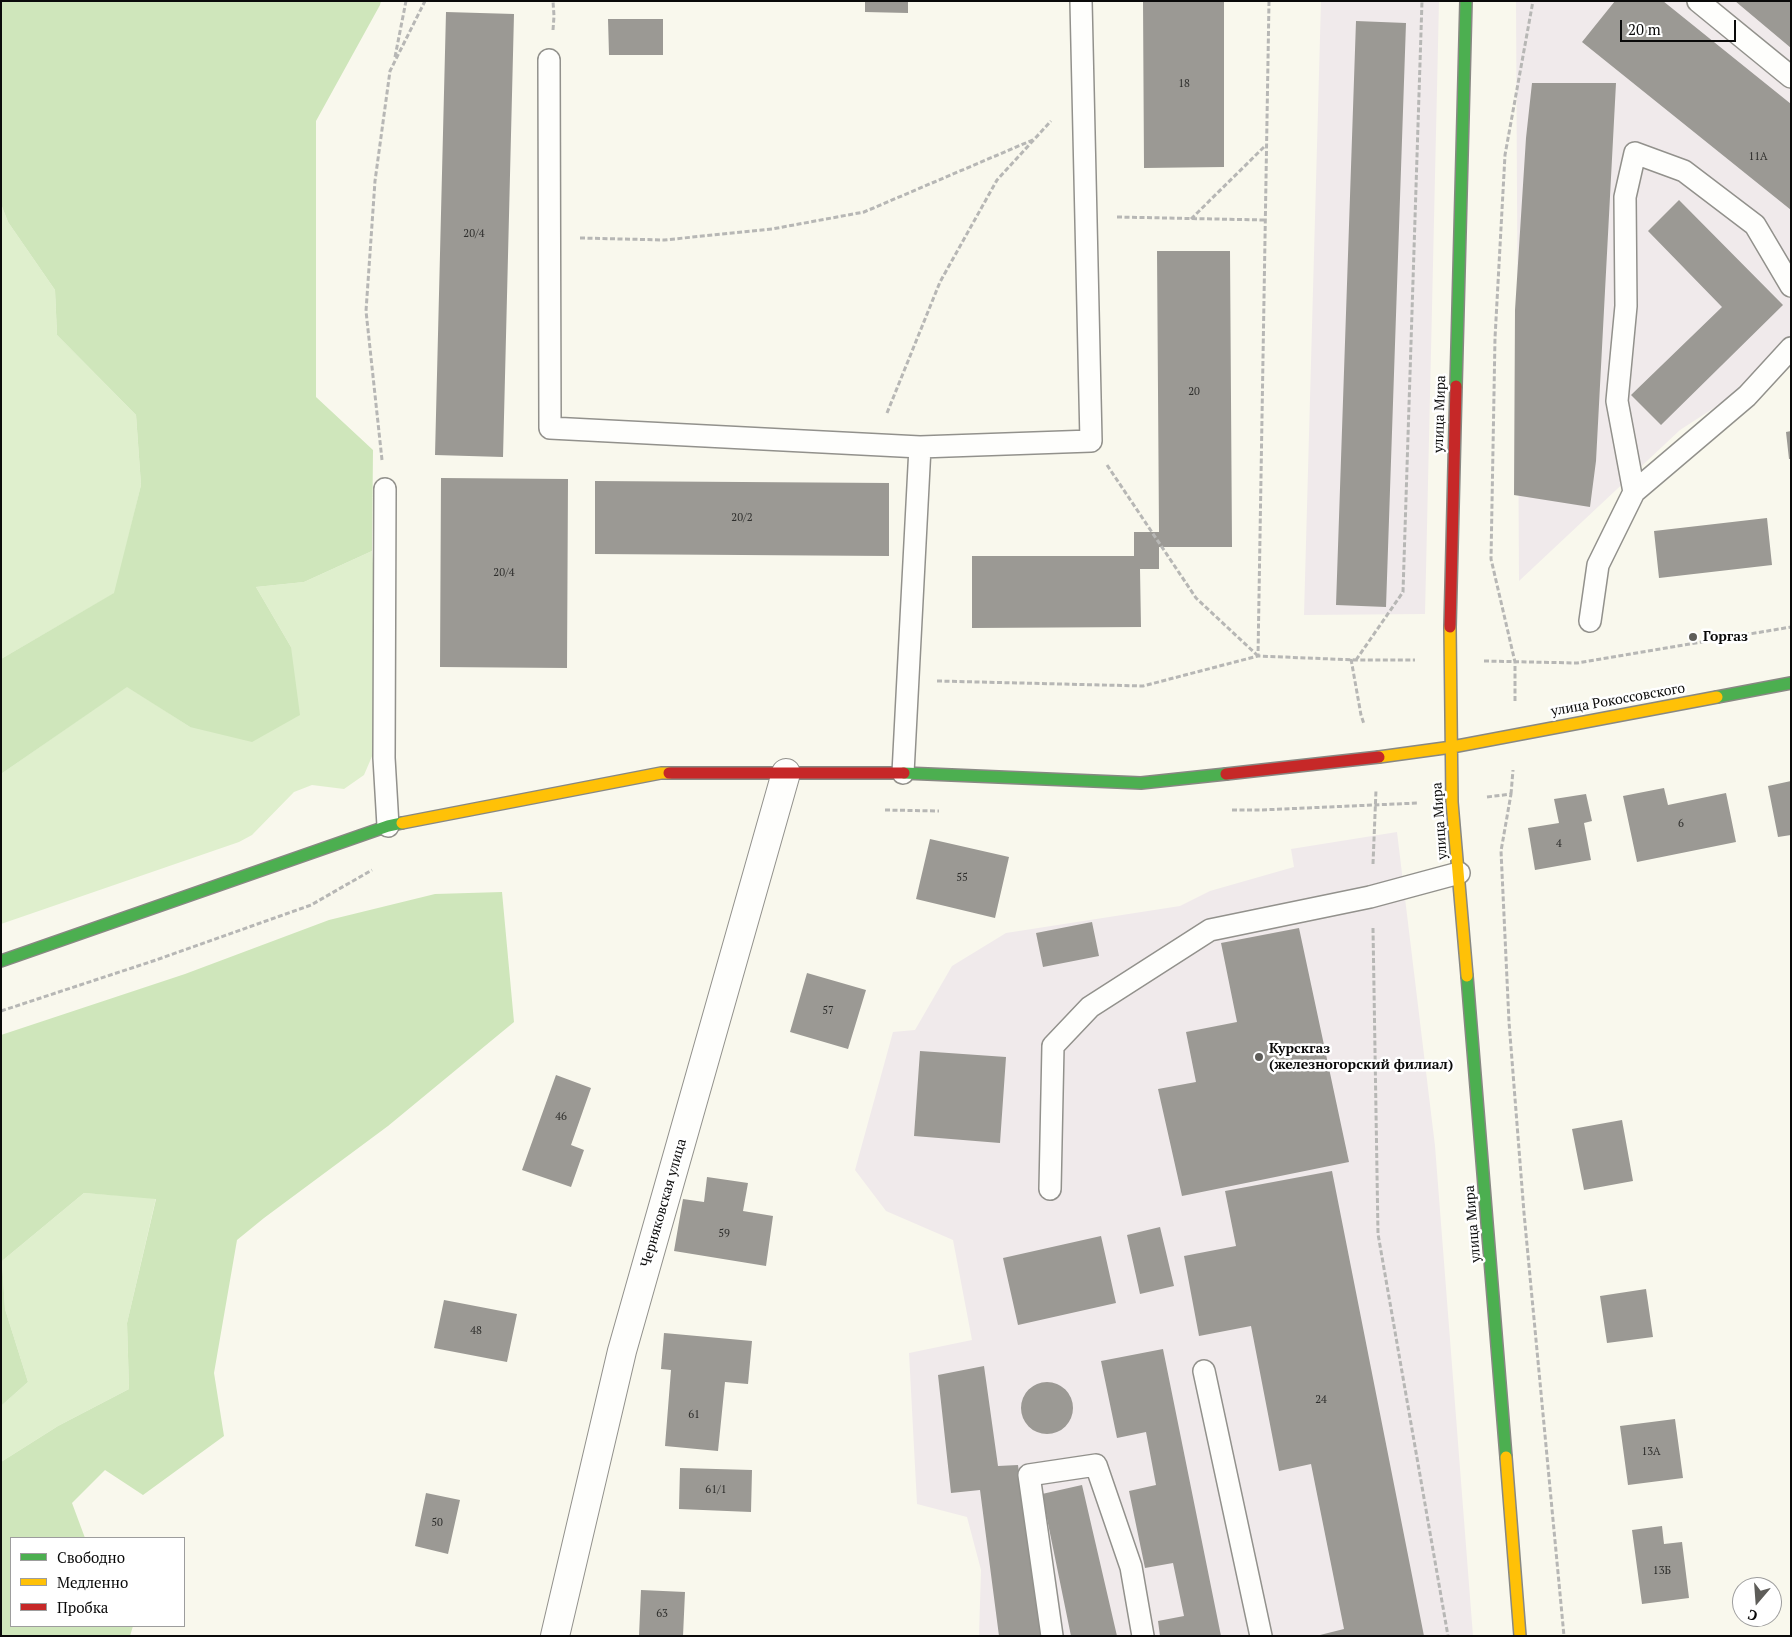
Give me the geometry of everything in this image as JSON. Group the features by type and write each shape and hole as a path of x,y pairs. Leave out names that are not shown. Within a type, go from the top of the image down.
{"main road":[{"name":"улица Мира","path":"1466,1 1448,660 1452,747 1452,802 1492,1272 1520,1636"},
{"name":"улица Рокоссовского","path":"1,961 388,826 661,773 903,773 1141,783 1452,747 1791,683"}],"street":[{"name":"Черняковская улица","path":"554,1636 622,1351 786,773"}],"lane":[{"path":"549,60 550,428 920,447 1091,441 1081,1"},
{"path":"1698,1 1791,77"},
{"path":"1634,492 1616,401 1626,306 1625,197 1635,153 1684,171 1754,225 1791,286"},
{"path":"1590,621 1598,565 1634,492 1747,396 1791,348"},
{"path":"903,773 920,447"},
{"path":"385,489 384,758 388,826"},
{"path":"1050,1189 1053,1046 1090,1007 1210,930 1373,897 1459,873"},
{"path":"1204,1371 1261,1636"},
{"path":"1052,1636 1029,1475 1096,1465 1131,1567 1143,1636"}],"path":[{"path":"394,62 406,1"},
{"path":"385,489 366,311 375,181 390,71 425,1"},
{"path":"551,1 554,5"},
{"path":"1258,656 1269,1"},
{"path":"1356,660 1403,592 1422,1"},
{"path":"1533,1 1505,155 1495,338 1491,559 1515,662 1515,734 1511,794 1501,852 1508,1022 1523,1204 1564,1636"},
{"path":"877,445 892,399 940,282 996,180 1082,87"},
{"path":"550,237 664,240 772,229 864,212 1035,139"},
{"path":"1192,219 1266,146"},
{"path":"1085,216 1264,220"},
{"path":"1091,441 1196,598 1258,656"},
{"path":"908,680 1143,686 1258,656 1351,660 1577,663 1791,627"},
{"path":"1351,660 1360,715 1378,757 1373,897 1378,1234 1448,1636"},
{"path":"1223,810 1452,802 1511,794"},
{"path":"884,810 942,811"},
{"path":"1,1011 156,960 311,905 376,868"}],"shaded area":[{"path":"1321,1 1439,1 1425,614 1304,615"},
{"path":"1516,1 1791,1 1791,358 1680,430 1519,581"},
{"path":"1397,832 1435,1146 1473,1636 979,1636 981,1570 967,1517 917,1504 909,1353 972,1340 953,1240 886,1211 855,1170 893,1032 915,1030 952,966 1006,933 1180,906 1210,891 1294,867 1291,849"}],"green space":[{"path":"1,1 381,1 316,121 316,397 373,450 372,551 304,582 256,587 291,647 300,715 252,742 190,727 127,687 1,774 1,659 114,593 141,485 136,415 57,335 55,290 8,222 1,204"},
{"path":"1,204 8,222 55,290 57,335 136,415 141,485 115,593 1,659"},
{"path":"372,551 376,599 373,754 364,775 344,789 312,785 294,792 252,835 239,842 1,924 1,774 127,686 190,727 291,647 256,587 304,582"},
{"path":"502,892 514,1022 388,1126 237,1240 214,1373 224,1436 143,1495 105,1470 72,1503 85,1537 10,1537 10,1627 133,1627 130,1636 1,1636 1,1462 58,1426 129,1389 127,1323 156,1199 84,1193 2,1261 5,1309 28,1382 1,1406 1,1035 185,974 329,920 435,894"},
{"path":"84,1193 156,1198 127,1323 129,1389 58,1426 1,1462 1,1406 28,1382 5,1309 2,1261"}],"building":[{"path":"865,1 908,1 908,13 865,12"},
{"path":"1143,1 1224,1 1224,167 1144,168"},
{"path":"1615,1 1663,1 1791,104 1791,210 1582,42"},
{"path":"1735,1 1791,1 1791,48"},
{"path":"446,12 514,14 503,457 435,455"},
{"path":"608,19 663,19 663,55 609,55"},
{"path":"1356,21 1406,23 1386,607 1336,605"},
{"path":"1532,83 1616,83 1596,461 1590,507 1514,495 1515,310 1526,138"},
{"path":"1679,200 1783,305 1661,425 1631,395 1722,307 1648,231"},
{"path":"1157,251 1230,251 1232,547 1159,547 1159,569 1140,569 1141,627 972,628 972,556 1134,556 1134,532 1159,532"},
{"path":"1791,431 1791,459 1789,459 1786,432"},
{"path":"441,478 568,479 567,668 440,667"},
{"path":"595,481 889,483 889,556 595,554"},
{"path":"1767,518 1772,565 1659,578 1654,531"},
{"path":"1791,781 1791,835 1778,837 1768,786"},
{"path":"1664,788 1668,805 1726,793 1736,842 1637,862 1623,796"},
{"path":"1586,794 1592,821 1584,823 1591,860 1535,870 1528,828 1559,823 1554,799"},
{"path":"930,839 1009,857 995,918 916,899"},
{"path":"1092,922 1099,956 1043,967 1036,933"},
{"name":"Курскгаз (железногорский филиал)","path":"1299,928 1349,1162 1182,1196 1158,1089 1196,1082 1186,1032 1237,1022 1221,943"},
{"path":"807,973 866,990 848,1049 790,1032"},
{"path":"920,1051 1006,1057 1000,1143 914,1136"},
{"path":"556,1075 591,1088 571,1145 584,1150 571,1187 522,1170"},
{"path":"1622,1120 1633,1181 1584,1190 1572,1129"},
{"path":"1332,1171 1424,1636 1316,1636 1344,1629 1311,1464 1279,1471 1251,1326 1199,1336 1184,1256 1236,1246 1225,1191"},
{"path":"707,1177 748,1183 743,1211 773,1216 766,1266 674,1251 683,1199 704,1202"},
{"path":"1160,1227 1174,1286 1140,1294 1127,1235"},
{"path":"1101,1236 1116,1303 1018,1325 1003,1258"},
{"path":"1646,1289 1653,1337 1607,1343 1600,1296"},
{"path":"444,1300 517,1314 507,1362 434,1348"},
{"path":"664,1333 752,1341 748,1384 725,1382 718,1451 665,1446 671,1370 661,1369"},
{"path":"1163,1349 1221,1636 1160,1636 1158,1621 1184,1616 1173,1563 1145,1568 1129,1491 1156,1485 1146,1432 1117,1438 1101,1361"},
{"path":"984,1366 998,1466 1018,1465 1041,1636 999,1636 980,1490 951,1493 938,1375"},
{"path":"1047,1382 1057,1384 1065,1390 1071,1398 1073,1408 1071,1418 1065,1426 1057,1432 1047,1434 1037,1432 1029,1426 1023,1418 1021,1408 1023,1398 1029,1390 1037,1384"},
{"path":"1675,1419 1683,1478 1628,1485 1620,1426"},
{"path":"680,1468 752,1470 751,1512 679,1509"},
{"path":"1082,1485 1117,1636 1071,1636 1042,1494"},
{"path":"426,1493 460,1500 448,1554 415,1546"},
{"path":"1662,1526 1664,1544 1682,1542 1689,1598 1642,1604 1632,1530"},
{"path":"641,1590 685,1592 683,1636 639,1636"}],"traffic: fast":[{"path":"1456,386 1466,1"},
{"path":"1717,697 1791,683"},
{"path":"904,773 1141,783 1226,774"},
{"path":"1,961 388,826 402,823"},
{"path":"1467,976 1506,1457"}],"traffic: slow":[{"path":"1450,627 1452,802 1467,976"},
{"path":"1379,757 1452,747 1717,697"},
{"path":"402,823 669,773"},
{"path":"1506,1457 1520,1636"}],"traffic: jam":[{"path":"1450,627 1456,386"},
{"path":"1226,774 1379,757"},
{"path":"669,773 904,773"}],"place":[{"name":"Горгаз","path":"1693,637"},
{"name":"Курскгаз (железногорский филиал)","path":"1259,1057"}]}
